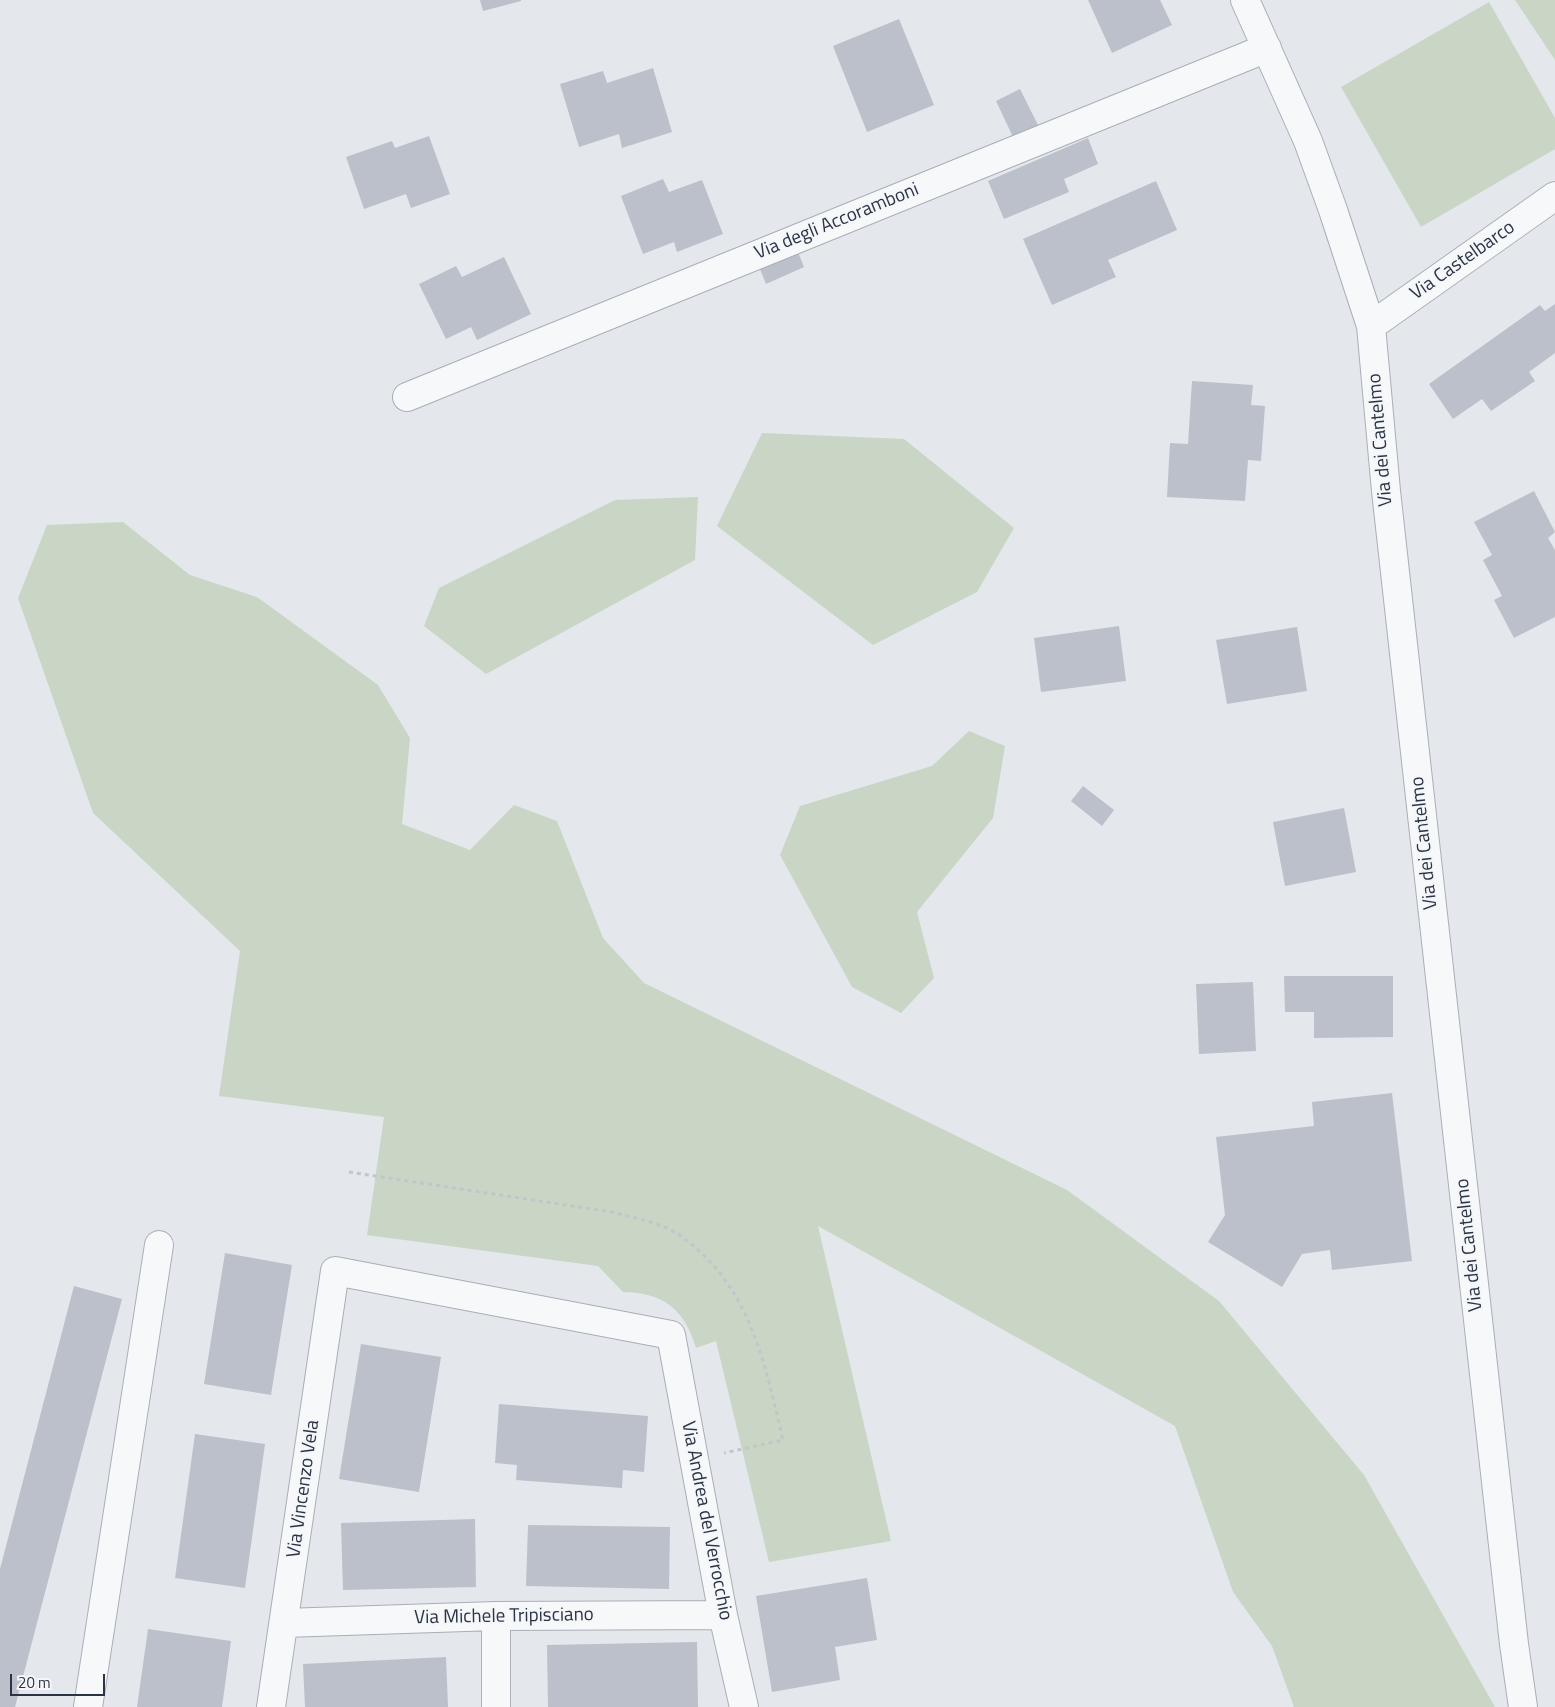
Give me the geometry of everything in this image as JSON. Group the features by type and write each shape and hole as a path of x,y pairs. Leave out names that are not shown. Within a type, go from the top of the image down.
{"street":[{"name":"Via dei Cantelmo","path":"1245,0 1308,141 1371,326 1386,491 1410,714 1514,1644 1523,1707"},
{"name":"Via degli Accoramboni","path":"407,397 1267,48"},
{"name":"Via Castelbarco","path":"1371,326 1555,196"},
{"path":"88,1707 159,1245"},
{"name":"Via Vincenzo Vela","path":"271,1707 336,1271 671,1335"},
{"name":"Via Andrea del Verrocchio","path":"671,1335 724,1615 744,1707"},
{"name":"Via Michele Tripisciano","path":"284,1623 496,1616 724,1615"},
{"path":"496,1616 496,1707"}],"path":[{"path":"349,1172 612,1212 647,1221 676,1233 729,1283 749,1318 764,1362 783,1440 694,1460"}],"green space":[{"path":"1515,0 1555,0 1555,60"},
{"path":"1489,2 1555,118 1555,149 1421,227 1341,87"},
{"path":"762,433 904,439 1014,528 977,592 873,645 717,526"},
{"path":"698,497 695,560 486,674 424,626 439,588 615,500"},
{"path":"123,522 190,575 257,597 378,685 410,738 402,824 470,850 514,805 557,821 603,938 644,983 1067,1190 1219,1301 1364,1475 1495,1707 1294,1707 1272,1646 1233,1592 1175,1426 818,1226 891,1541 769,1562 716,1341 696,1348 685,1323 670,1305 650,1296 623,1292 598,1266 367,1235 384,1117 219,1096 240,951 93,813 18,598 47,525"},
{"path":"969,731 1005,746 993,818 917,912 934,978 901,1013 852,987 780,855 800,806 932,766"}],"building":[{"path":"480,0 521,0 521,1 483,11"},
{"path":"1088,0 1160,0 1172,25 1112,53"},
{"path":"899,19 934,105 867,132 833,46"},
{"path":"653,68 672,132 622,148 619,134 579,147 560,84 603,71 607,83"},
{"path":"1020,89 1038,125 1013,137 996,101"},
{"path":"429,136 450,194 411,208 406,194 364,209 346,157 392,141 395,148"},
{"path":"1088,138 1098,164 1064,179 1069,192 1004,219 988,181"},
{"path":"663,179 669,192 702,180 723,234 677,252 674,242 643,254 621,196"},
{"path":"1156,181 1177,230 1108,260 1116,277 1052,305 1023,239"},
{"path":"798,252 804,267 766,284 760,269"},
{"path":"504,257 531,314 477,340 471,327 446,339 419,284 456,266 462,277"},
{"path":"1555,304 1555,353 1529,372 1535,381 1491,411 1482,399 1453,419 1429,384 1540,305 1545,311"},
{"path":"1192,381 1253,385 1251,405 1265,406 1261,461 1248,460 1245,501 1167,497 1170,443 1188,444"},
{"path":"1534,491 1555,532 1548,538 1555,550 1555,617 1514,638 1494,600 1502,596 1483,560 1492,555 1474,522"},
{"path":"1119,626 1126,681 1041,692 1034,638"},
{"path":"1297,627 1307,691 1227,704 1216,640"},
{"path":"1083,786 1114,810 1102,826 1071,801"},
{"path":"1344,808 1356,872 1285,886 1273,822"},
{"path":"1284,976 1393,976 1393,1037 1314,1038 1314,1012 1285,1012"},
{"path":"1253,982 1256,1051 1199,1054 1196,984"},
{"path":"1392,1093 1412,1261 1332,1270 1330,1250 1302,1254 1282,1287 1208,1242 1225,1215 1216,1137 1314,1126 1312,1102"},
{"path":"225,1253 292,1265 271,1395 204,1384"},
{"path":"74,1286 122,1299 15,1707 0,1707 0,1569"},
{"path":"361,1344 441,1357 419,1492 339,1479"},
{"path":"499,1404 648,1416 644,1472 623,1470 622,1488 516,1480 517,1465 495,1463"},
{"path":"195,1434 265,1444 245,1588 175,1578"},
{"path":"475,1519 476,1587 343,1590 341,1523"},
{"path":"528,1525 670,1527 669,1589 526,1586"},
{"path":"867,1578 877,1640 835,1647 840,1680 772,1692 756,1596"},
{"path":"148,1629 231,1641 222,1707 137,1707"},
{"path":"697,1642 698,1707 548,1707 547,1645"},
{"path":"446,1657 448,1707 305,1707 303,1664"}]}
